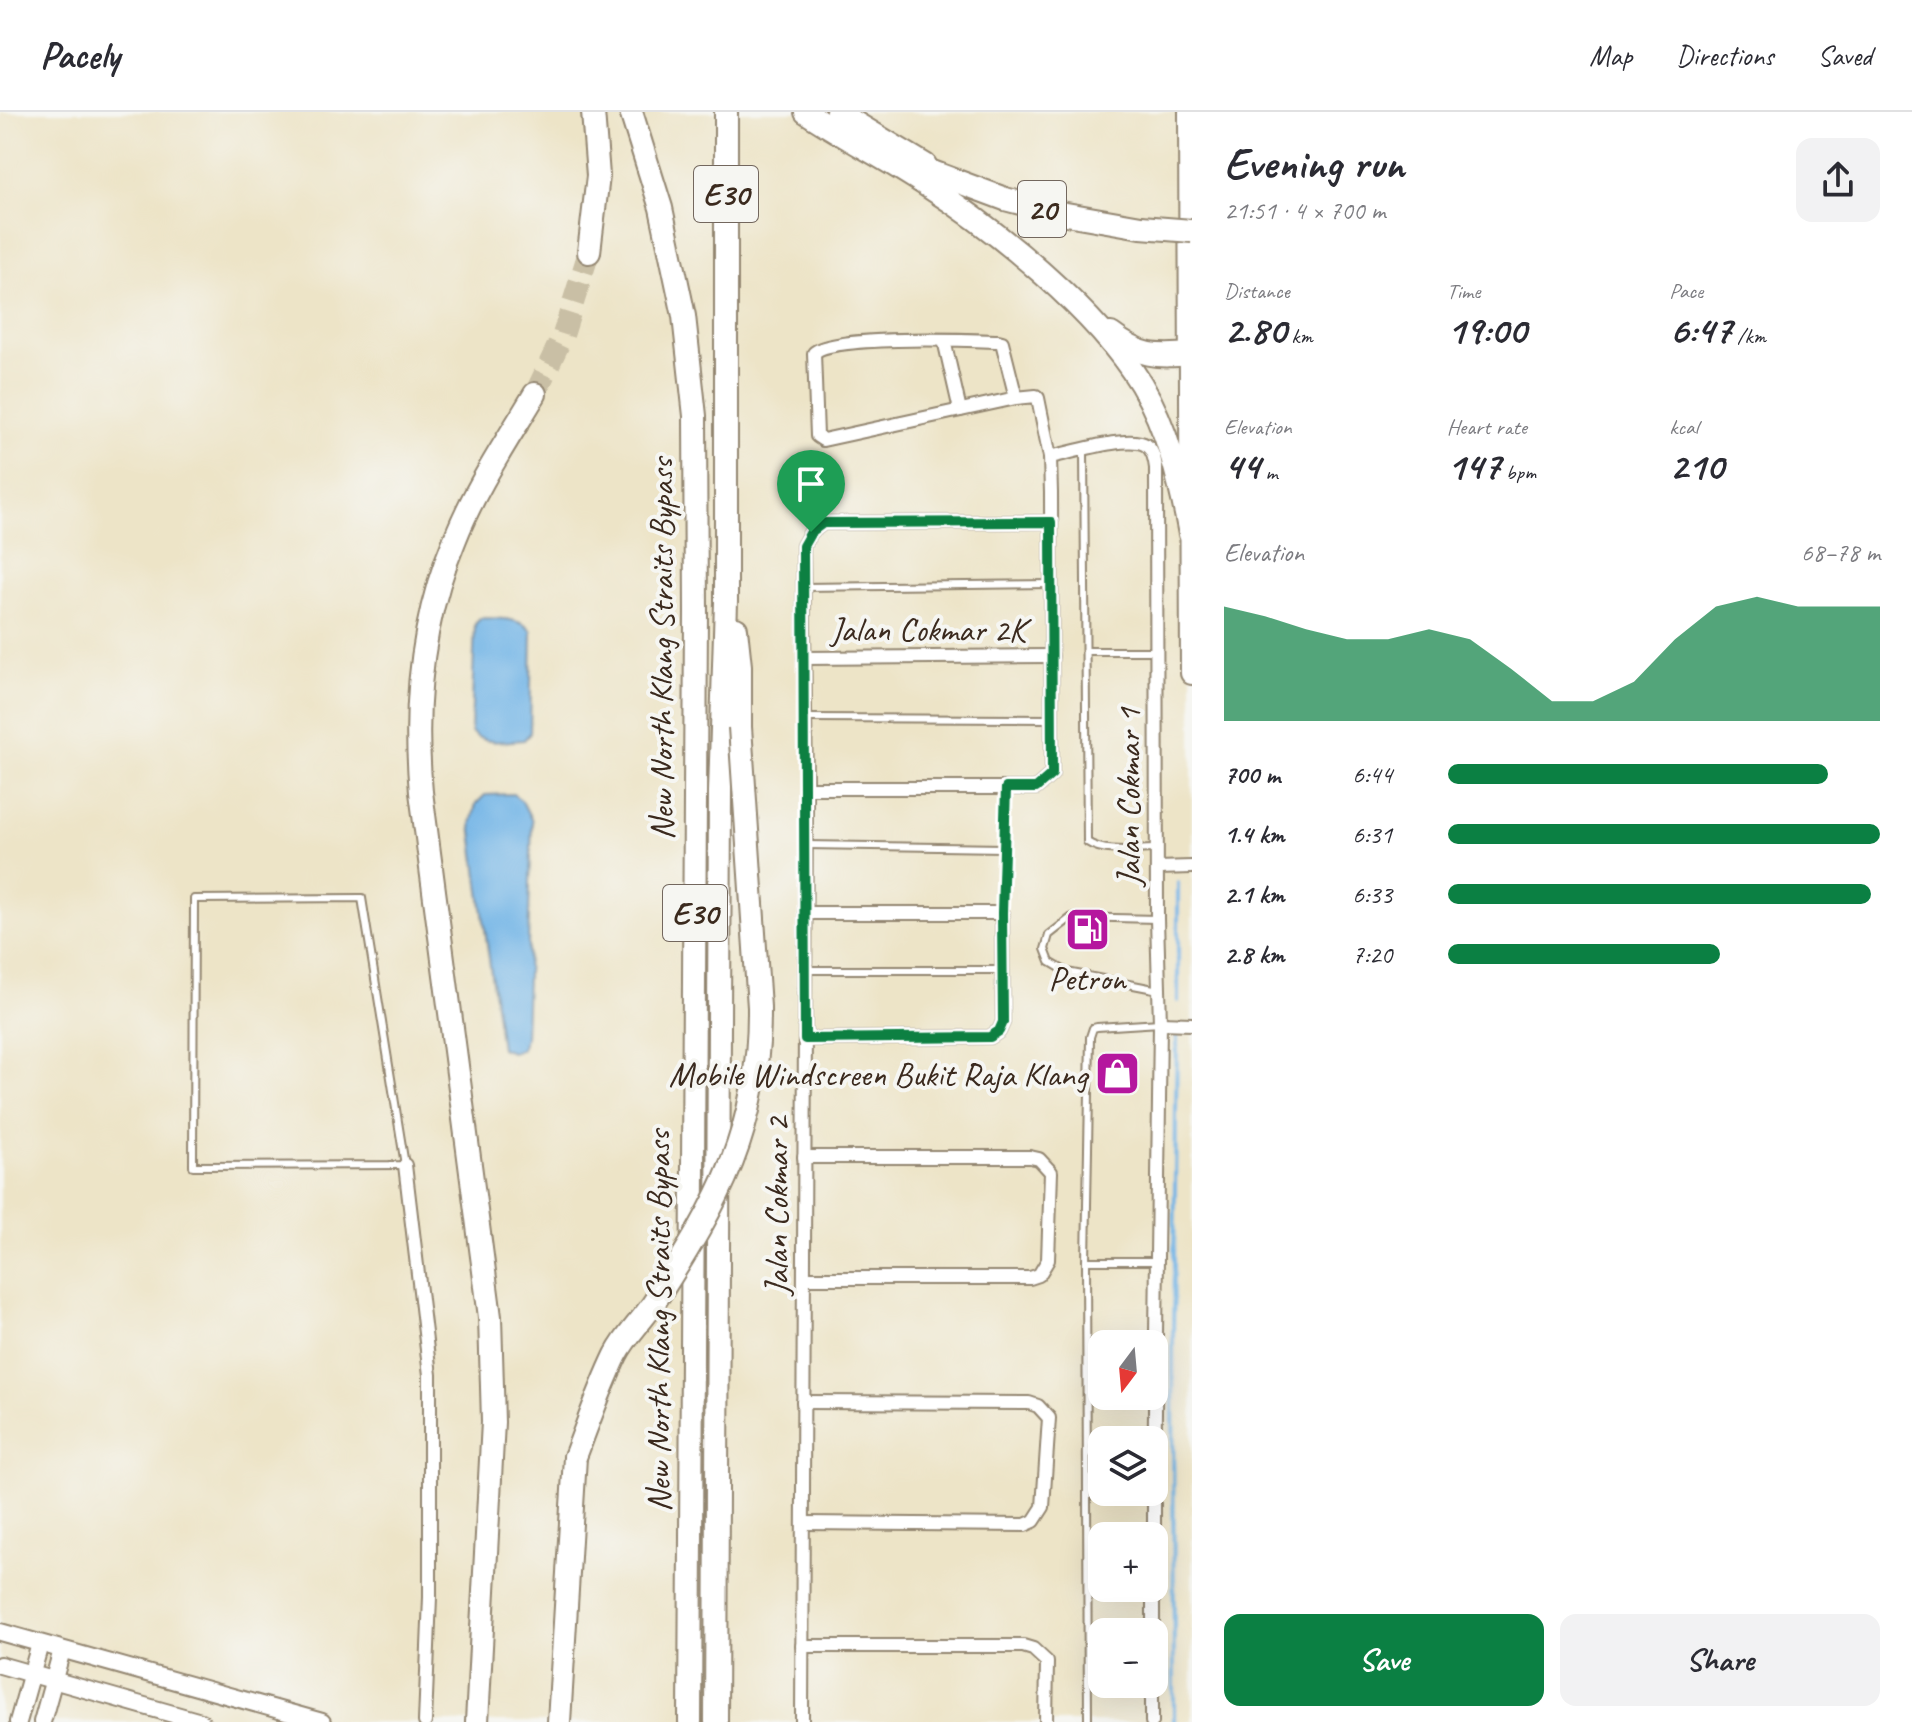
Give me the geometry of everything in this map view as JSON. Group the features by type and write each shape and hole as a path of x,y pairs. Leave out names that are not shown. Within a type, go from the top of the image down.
{"highway":[{"path":"589,252 598,176 593,112"},
{"name":"New North Klang Straits Bypass","path":"631,112 661,208 684,316 695,416 690,1722"},
{"name":"New North Klang Straits Bypass","path":"716,1722 720,792 726,602 726,112"},
{"name":"20","path":"837,112 946,177"},
{"path":"1190,112 1192,673"},
{"path":"808,113 963,210 1127,346 1145,355 1167,357 1191,354"},
{"name":"20","path":"808,113 875,149 1005,199 1055,212 1141,227 1192,231"},
{"path":"1064,295 1100,331 1141,384 1169,445 1182,489 1190,534"},
{"path":"477,1722 493,1422 490,1317 421,792 417,725 424,636 455,537 488,472 535,394"},
{"path":"559,1722 575,1457 617,1352 653,1304 722,1188 739,1149 754,1091 759,1007 740,727 739,635 726,602"}],"street":[{"path":"944,340 960,410"},
{"path":"806,788 1036,788 1052,774 1050,457 1038,398 1016,398 823,440 817,436 816,350 849,342 1002,342 1016,398"},
{"name":"Jalan Cokmar 1","path":"1050,457 1133,440 1146,445 1154,455 1156,468 1160,1023 1154,1426"},
{"name":"Jalan Cokmar 2","path":"802,1722 806,845 803,546 811,532 823,523 1051,522"},
{"name":"Jalan Cokmar 2K","path":"804,658 1052,656"},
{"path":"1157,868 1192,867"},
{"path":"805,913 1002,913 1003,970 1003,1022 999,1031 990,1037 805,1039"},
{"path":"1160,1023 1192,1024"},
{"path":"804,1157 1030,1157 1039,1159 1051,1172 1048,1260 1039,1275 1030,1278 804,1278"},
{"path":"405,1165 430,1375 430,1597 425,1722"},
{"path":"803,1402 1029,1403 1038,1406 1049,1418 1043,1507 1034,1521 1025,1525 803,1523"},
{"path":"0,1632 322,1722"},
{"path":"18,1722 40,1644"},
{"path":"802,1646 1023,1646 1033,1649 1047,1662 1046,1722"},
{"path":"42,1722 62,1650"},
{"path":"0,1665 201,1722"},
{"path":"1152,1698 1152,1722"}],"lane":[{"path":"1084,450 1087,842 1098,848 1157,849"},
{"path":"803,587 1052,584"},
{"path":"1087,651 1156,651"},
{"path":"805,718 1052,719"},
{"path":"1002,913 1006,788"},
{"path":"806,845 1005,848"},
{"path":"362,898 405,1165 193,1166 194,899 362,898"},
{"path":"1157,919 1072,917 1049,935 1045,949 1050,962 1067,972 1159,990"},
{"path":"805,970 1003,970"},
{"path":"1088,1722 1086,1261 1091,1031 1107,1025 1160,1023"},
{"path":"1086,1261 1156,1261"}],"water":[{"path":"481,618 515,621 532,631 530,733 524,740 489,741 471,732 475,624"},
{"path":"513,794 522,801 532,821 525,1038 521,1049 511,1052 501,1048 471,824 476,804 485,795"}],"waterway":[{"path":"1178,882 1178,1001"},
{"path":"1174,1722 1173,1335 1177,1035"},
{"path":"6,1722 8,1717"}],"tunnel":[{"path":"535,394 563,335 589,252"}],"place":[{"name":"Petron","path":"1087,930"},
{"name":"Mobile Windscreen Bukit Raja Klang","path":"1118,1074"}],"route":[{"path":"1051,522 1052,774 1036,788 1006,788 1003,1022 999,1031 990,1037 805,1039 803,546 811,532 823,523 1051,522"}]}
